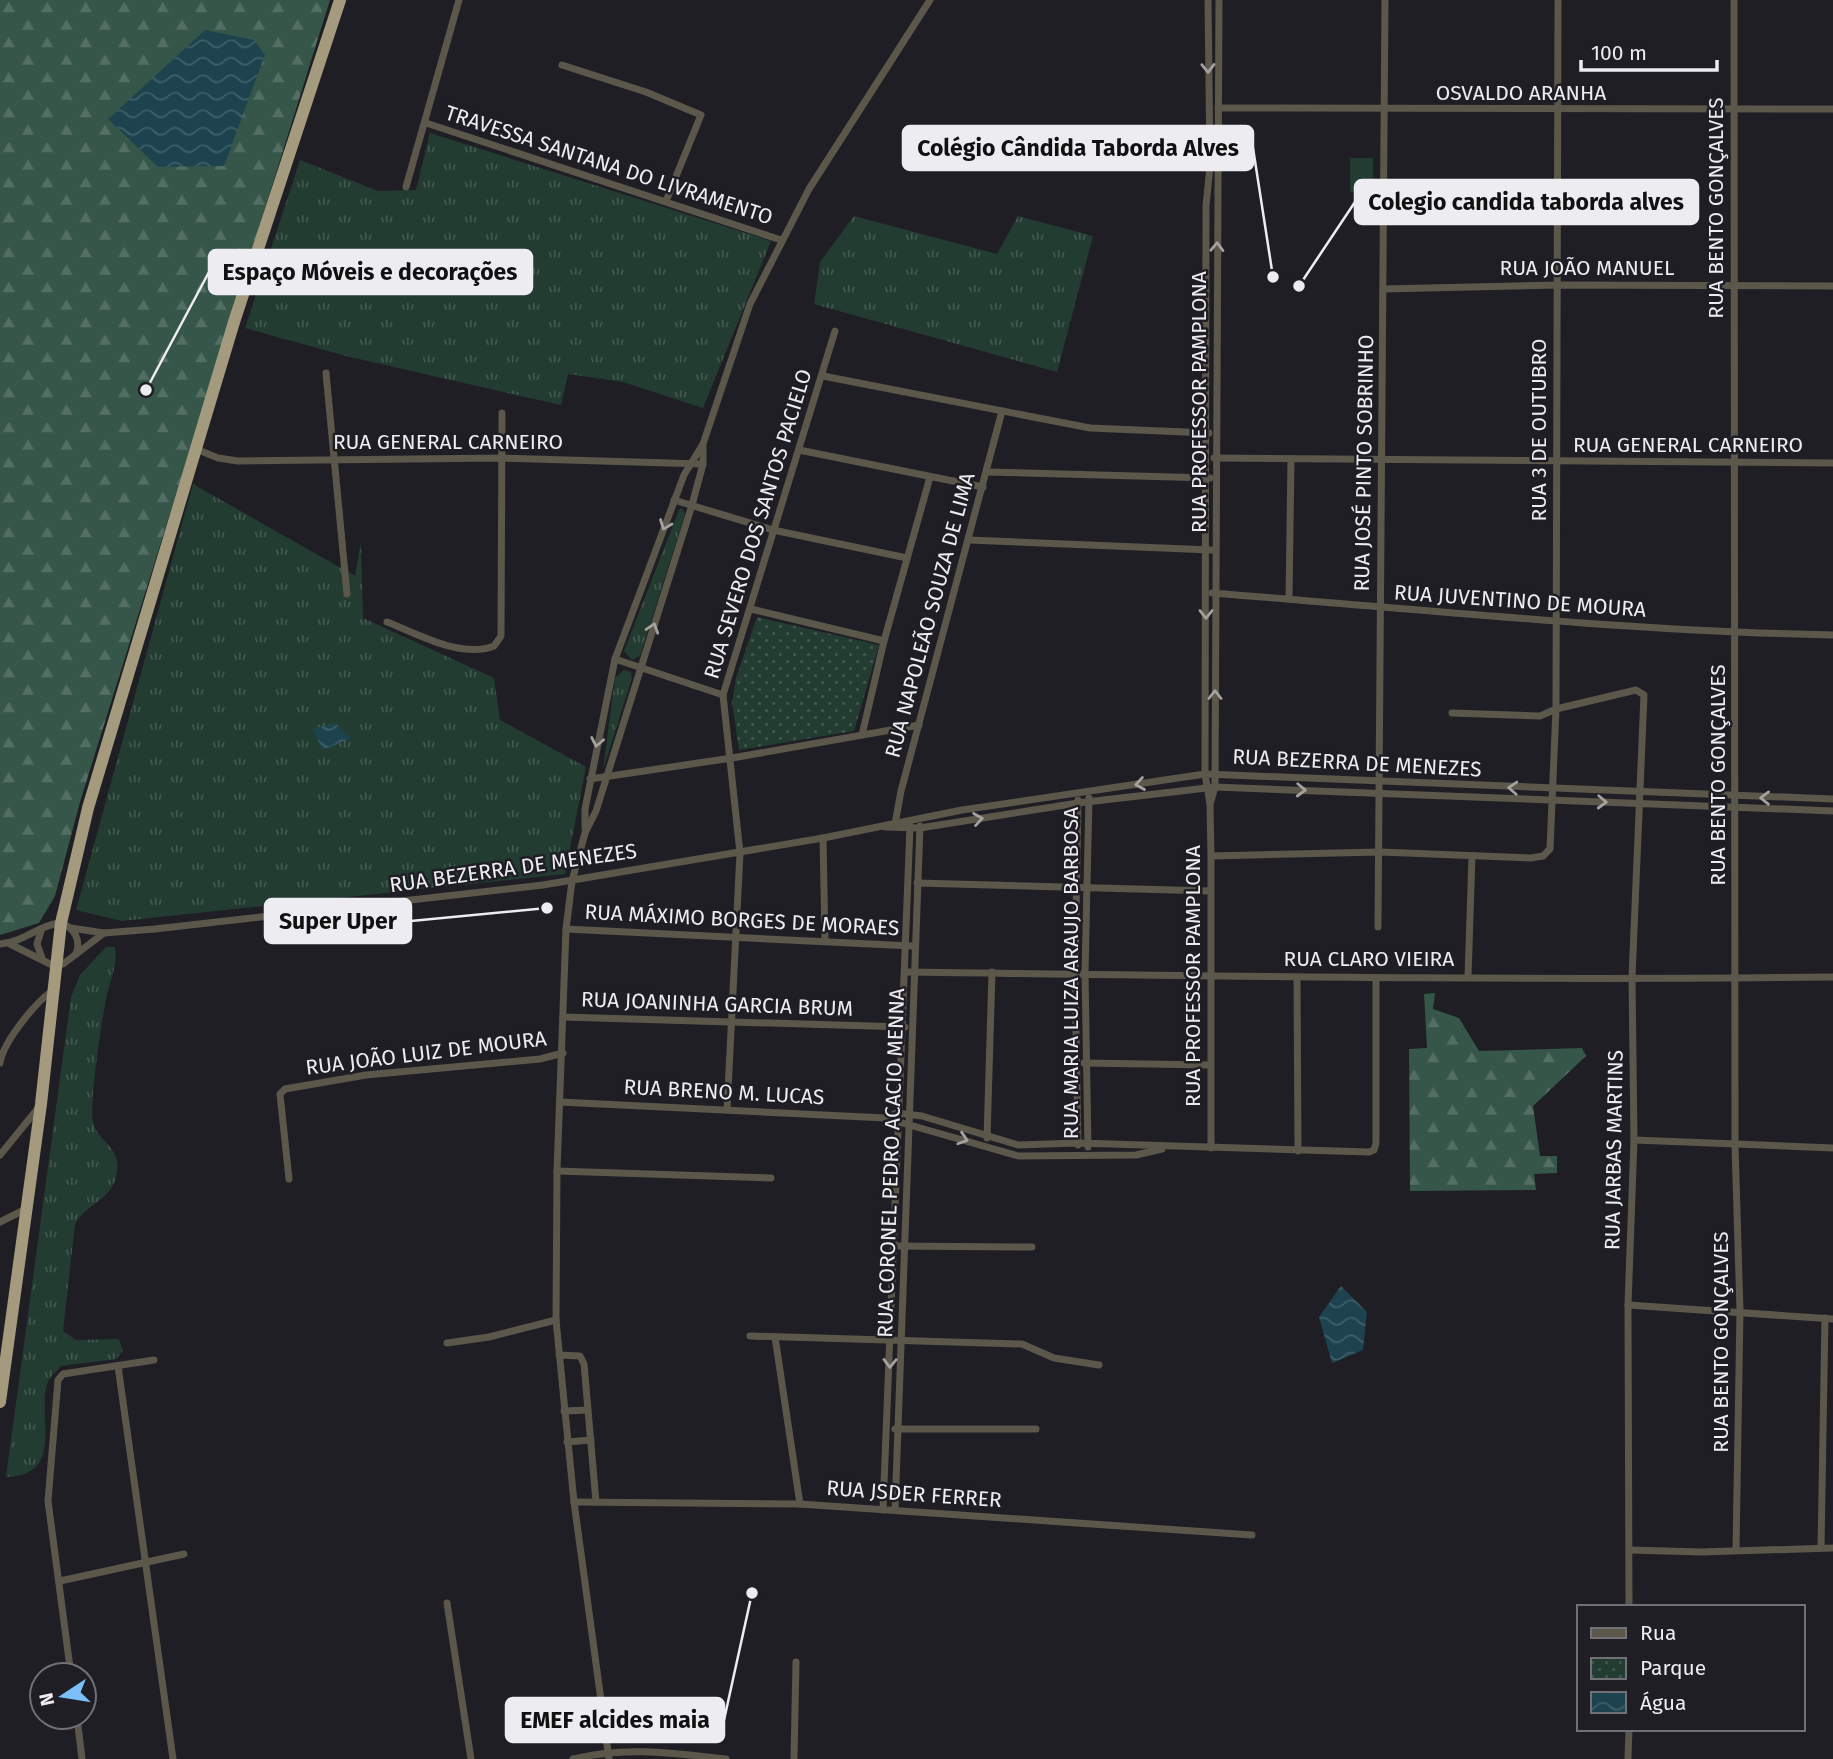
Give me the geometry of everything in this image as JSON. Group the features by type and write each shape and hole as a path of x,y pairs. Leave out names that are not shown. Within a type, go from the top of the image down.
{"highway":[{"path":"0,1402 41,1104 55,965 66,926 88,808 195,449 288,152 340,0"}],"street":[{"path":"406,187 459,0"},
{"path":"585,832 584,808 615,659 674,500 690,462 703,444 750,304 781,240 845,130 930,0"},
{"name":"RUA PROFESSOR PAMPLONA","path":"1208,0 1210,166 1205,327 1206,433 1207,459 1216,513 1215,774 1210,804 1211,1148"},
{"name":"RUA PROFESSOR PAMPLONA","path":"1210,804 1205,788 1206,550 1207,513 1216,458 1219,0"},
{"name":"RUA JOSÉ PINTO SOBRINHO","path":"1378,927 1385,0"},
{"name":"RUA 3 DE OUTUBRO","path":"1472,856 1543,856 1550,849 1556,709 1558,0"},
{"name":"RUA BENTO GONÇALVES","path":"1734,0 1735,1145 1740,1311 1736,1550"},
{"path":"1207,40 1219,40"},
{"path":"562,65 646,92 701,115 666,201"},
{"name":"OSVALDO ARANHA","path":"1209,107 1556,111 1833,109"},
{"name":"TRAVESSA SANTANA DO LIVRAMENTO","path":"426,123 781,240"},
{"path":"1210,166 1220,166"},
{"name":"RUA JOÃO MANUEL","path":"1383,289 1557,285 1833,286"},
{"path":"1205,327 1215,327"},
{"name":"RUA SEVERO DOS SANTOS PACIELO","path":"727,1110 740,853 732,758 723,695 835,331"},
{"path":"326,373 332,460 347,594"},
{"path":"823,376 1090,428 1215,432"},
{"name":"RUA NAPOLEÃO SOUZA DE LIMA","path":"895,825 1002,411"},
{"path":"387,622 452,646 477,651 494,646 500,636 502,413"},
{"path":"608,1755 574,1502 556,1320 556,1171 563,1053 566,929 572,881 585,832 596,811 692,505 703,464 703,444"},
{"name":"RUA GENERAL CARNEIRO","path":"195,449 218,458 238,461 503,457 703,464"},
{"path":"799,450 983,487"},
{"name":"RUA GENERAL CARNEIRO","path":"1207,459 1833,463"},
{"path":"1289,599 1291,459"},
{"path":"987,472 1212,478"},
{"path":"863,735 884,642 930,477"},
{"path":"674,500 773,530 907,558"},
{"path":"1207,513 1216,513"},
{"path":"969,540 1215,550"},
{"name":"RUA JUVENTINO DE MOURA","path":"1206,592 1555,622 1736,634 1833,635"},
{"path":"751,609 884,642"},
{"path":"615,659 723,695"},
{"name":"RUA JARBAS MARTINS","path":"1556,709 1636,690 1644,695 1637,803 1632,977 1634,1140 1628,1305 1629,1605"},
{"path":"1452,713 1531,717 1556,709"},
{"path":"1205,720 1215,721"},
{"path":"590,779 732,758 919,725"},
{"name":"RUA BEZERRA DE MENEZES","path":"66,926 104,933 572,881 895,825 910,819 997,804 1205,774 1554,790 1833,799"},
{"path":"1258,789 1259,776"},
{"path":"1163,780 1164,792"},
{"path":"1464,797 1465,786"},
{"name":"RUA BEZERRA DE MENEZES","path":"895,825 910,829 920,828 1089,801 1214,787 1833,811"},
{"name":"RUA MARIA LUIZA ARAUJO BARBOSA","path":"1088,1154 1085,973 1089,791"},
{"name":"RUA MARIA LUIZA ARAUJO BARBOSA","path":"1078,792 1075,973 1078,1154"},
{"path":"997,804 999,816"},
{"name":"RUA CORONEL PEDRO ACACIO MENNA","path":"883,1510 901,1027 905,971 912,946 919,883 919,818"},
{"name":"RUA CORONEL PEDRO ACACIO MENNA","path":"895,1510 901,1385 907,1114 915,972 909,883 910,819"},
{"path":"823,838 825,941"},
{"path":"1211,856 1380,852 1472,856 1468,977"},
{"path":"909,883 1210,891"},
{"path":"0,944 10,944 41,931 66,926 78,941 75,955"},
{"name":"RUA MÁXIMO BORGES DE MORAES","path":"566,929 912,946"},
{"path":"41,931 37,944 42,958"},
{"path":"10,944 55,965 63,964 104,933"},
{"name":"RUA CLARO VIEIRA","path":"905,971 1211,974 1376,979 1833,977"},
{"path":"985,1146 992,972"},
{"path":"1297,978 1298,1151"},
{"path":"897,1113 939,1120 1018,1145 1078,1143 1166,1148 1369,1152 1374,1150 1376,1143 1376,979"},
{"path":"0,1063 4,1049 40,1000 52,991"},
{"name":"RUA JOANINHA GARCIA BRUM","path":"563,1017 911,1027"},
{"path":"1076,1021 1086,1021"},
{"name":"RUA JOÃO LUIZ DE MOURA","path":"289,1179 281,1094 285,1089 366,1074 540,1059 563,1053"},
{"path":"1076,1062 1210,1065"},
{"name":"RUA BRENO M. LUCAS","path":"560,1102 885,1118 1018,1156 1136,1155 1166,1148"},
{"path":"1077,1102 1087,1103"},
{"path":"0,1155 41,1104"},
{"name":"RUA BRENO M. LUCAS","path":"885,1118 897,1113"},
{"path":"937,1131 939,1120"},
{"path":"1634,1140 1833,1148"},
{"path":"556,1171 771,1178"},
{"path":"895,1177 905,1178"},
{"path":"0,1222 26,1209"},
{"path":"893,1246 1032,1247"},
{"path":"892,1294 903,1294"},
{"path":"1628,1305 1829,1318 1821,1548"},
{"path":"447,1343 489,1337 556,1320"},
{"path":"750,1336 890,1338 1022,1344 1054,1359 1099,1365"},
{"path":"775,1337 800,1504"},
{"path":"559,1355 580,1356 582,1359 596,1502"},
{"path":"69,1661 48,1501 58,1380 63,1374 154,1360"},
{"path":"118,1366 173,1759"},
{"path":"889,1385 901,1385"},
{"path":"564,1411 588,1410"},
{"path":"887,1429 1036,1429"},
{"path":"567,1442 591,1440"},
{"name":"RUA JSDER FERRER","path":"574,1502 800,1504 1252,1535"},
{"path":"1630,1550 1833,1548"},
{"path":"60,1581 184,1554"},
{"path":"447,1603 471,1759"},
{"path":"794,1759 796,1662"},
{"path":"79,1731 82,1759"},
{"path":"1628,1759 1629,1731"},
{"path":"573,1759 650,1750 726,1759"}],"green space":[{"path":"0,0 330,0 80,802 55,896 39,923 0,935"},
{"path":"430,133 771,241 703,408 623,382 568,374 561,405 346,356 245,328 300,160 378,191 416,190"},
{"path":"1350,158 1373,158 1373,192 1350,192"},
{"path":"854,216 997,254 1018,216 1093,236 1057,372 814,304 820,262"},
{"path":"193,484 355,576 361,541 363,618 494,678 500,720 586,767 565,874 122,921 76,910"},
{"path":"682,508 685,514 640,656 632,660 624,651"},
{"path":"757,617 879,645 854,731 739,750 732,702 736,678"},
{"path":"624,670 631,672 632,678 603,770 615,678"},
{"path":"106,947 115,947 115,960 102,1024 92,1112 95,1128 115,1156 117,1172 110,1189 75,1224 63,1331 76,1340 119,1339 123,1351 116,1359 61,1366 50,1378 46,1391 43,1453 37,1465 26,1473 6,1477 71,997 80,975"},
{"path":"1435,993 1433,1009 1459,1018 1479,1051 1582,1048 1586,1056 1533,1106 1540,1156 1557,1156 1557,1173 1534,1174 1536,1190 1410,1191 1409,1049 1427,1048 1424,994"}],"water":[{"path":"205,30 254,40 265,55 224,166 158,167 108,119"},
{"path":"335,723 351,738 323,750 312,729"},
{"path":"1341,1286 1367,1312 1363,1350 1332,1363 1319,1317"}],"place":[{"name":"Colégio Cândida Taborda Alves","path":"1273,277"},
{"name":"Colegio candida taborda alves","path":"1299,286"},
{"name":"Espaço Móveis e decorações","path":"146,390"},
{"name":"Super Uper","path":"547,908"},
{"name":"EMEF alcides maia","path":"752,1593"}]}
